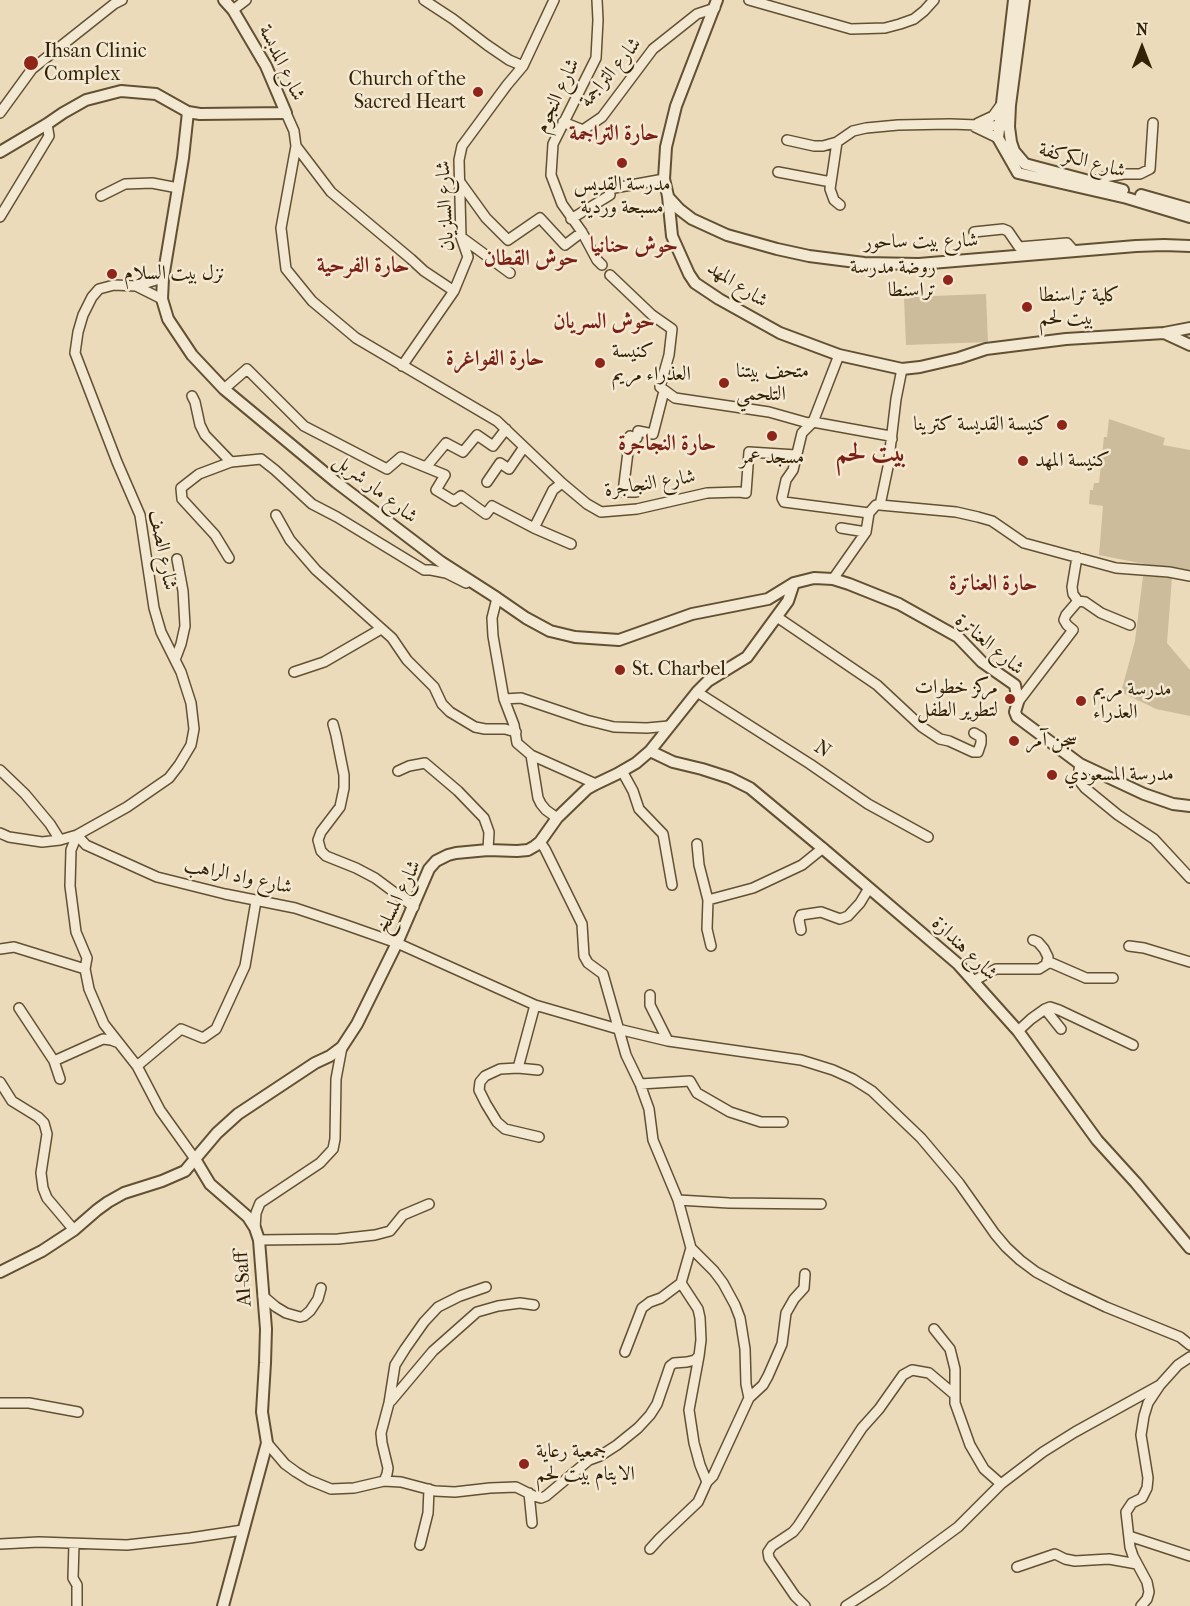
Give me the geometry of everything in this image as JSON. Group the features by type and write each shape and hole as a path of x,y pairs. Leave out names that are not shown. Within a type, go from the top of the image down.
{"street":[{"path":"0,113 32,69 122,0"},
{"name":"شارع المدبسة","path":"224,0 247,32 266,66 294,131 296,146"},
{"path":"232,10 246,0"},
{"path":"424,0 509,60 523,66"},
{"name":"شارع السلزيان","path":"402,366 454,291 468,257 462,237 459,160 462,146 523,66 554,0"},
{"name":"شارع النجوم","path":"597,0 596,58 553,144 551,175 562,204 602,265"},
{"path":"749,0 851,29 885,28 900,24 914,19 934,0"},
{"path":"998,138 1004,126 1001,105 1014,0"},
{"name":"شارع الكركفة","path":"1024,0 1010,105 1004,126 1014,151 1025,164 1091,186 1190,209"},
{"name":"شارع التراجمة","path":"563,122 583,130 602,117 653,49 697,14 716,4"},
{"name":"شارع المهد","path":"716,4 676,106 666,147 664,179 672,236 689,274 695,283 719,299 780,333 839,355 902,369"},
{"path":"0,152 86,100 121,91 156,94 188,112 200,114 286,113"},
{"path":"970,125 988,119 998,111 1001,105"},
{"name":"شارع مار شربل","path":"188,112 163,278 162,299 168,320 192,355 224,389 336,482 441,562 526,618 550,631 575,637 620,640 692,614 768,598 794,584 814,578 833,579"},
{"path":"1091,186 1104,177 1140,174 1150,169 1154,123"},
{"path":"0,217 49,136 47,124"},
{"path":"787,140 823,146 837,142 853,131 881,126 950,124 1004,126"},
{"path":"970,125 998,138 1018,173 1091,186 1190,217"},
{"path":"837,142 831,195 840,205"},
{"path":"296,146 331,192 424,271 454,291"},
{"name":"شارع النجاجرة","path":"296,146 281,228 286,269 312,301 356,338 497,421 587,504 602,512 637,509 707,493 746,493 749,452 796,455"},
{"path":"777,172 831,182"},
{"path":"572,219 610,195 609,189 664,179"},
{"path":"460,182 486,218 508,240 540,218 566,245 582,232"},
{"path":"101,196 125,184 152,183 178,188"},
{"name":"شارع بيت ساحور","path":"668,196 692,219 727,235 809,256 864,263 920,264 1164,244 1190,246"},
{"path":"974,232 1004,229 1019,247 1066,243 1074,251"},
{"path":"462,237 510,273"},
{"path":"610,275 652,315 672,329 653,434 638,431 637,438 630,436 623,492 636,492"},
{"path":"136,286 163,278"},
{"name":"شارع الصف","path":"0,833 9,837 42,842 77,835 147,795 169,778 180,765 190,744 194,729 191,704 181,672 160,632 154,608 140,515 75,353 82,315 99,289 114,285 136,286 162,299"},
{"path":"880,505 902,369 920,367 986,349 1066,339 1164,333 1190,328"},
{"path":"1164,333 1190,345"},
{"path":"839,355 813,422 802,433 793,470 786,480 782,498 783,501 869,513"},
{"path":"224,389 247,369 304,426 387,469 401,457 445,475 436,490 454,501 460,496 486,514 492,506 571,544"},
{"path":"662,389 675,398 769,412 808,423 890,436 892,439"},
{"path":"192,396 200,426 205,435 231,462"},
{"path":"426,467 446,443 463,452 477,435 493,446 506,429"},
{"path":"487,482 500,463 509,469 524,447"},
{"path":"229,558 215,535 182,499 181,488 199,474 231,462 261,459 312,504 424,570 446,573 468,585 477,585"},
{"path":"534,528 553,490 562,483"},
{"path":"833,579 866,532 869,513 880,505 956,512 978,517 992,521 1024,543 1116,568 1190,576"},
{"path":"276,515 290,540 316,570 392,638 407,660 434,687 442,704 450,712 475,727 516,732"},
{"path":"841,528 866,532"},
{"path":"1077,557 1072,587 1073,594 1078,601 1085,602 1131,626"},
{"path":"175,660 185,626 183,591 177,559"},
{"name":"شارع العناترة","path":"833,579 899,604 958,637 982,662 1015,685 1018,702 1015,712 1017,717 1080,764 1144,794 1190,807"},
{"path":"749,1398 746,1384 745,1349 738,1311 723,1283 691,1248 678,1200 653,1140 649,1109 626,1055 603,974 588,963 584,956 582,924 540,842 557,818 587,789 622,771 650,751 708,681 747,657 788,601 794,584"},
{"path":"497,598 492,618 493,636 504,699 516,732 517,743 531,754 596,784"},
{"path":"1018,702 1073,630 1064,620 1078,601"},
{"path":"777,617 877,685 922,727 940,739 978,752 981,737 974,733"},
{"path":"294,672 324,662 381,629"},
{"name":"N","path":"697,692 868,804 928,837"},
{"path":"504,699 521,698 614,727 669,726"},
{"path":"333,724 344,775 344,788 340,807 321,832 318,840 321,851 326,856 356,868 375,879 414,907"},
{"name":"شارع هندازة","path":"650,751 673,762 730,778 750,788 958,964 1018,1031 1097,1140 1190,1248"},
{"path":"531,754 538,798 546,810 557,818"},
{"path":"398,771 424,763 459,791 484,818 489,832 488,850"},
{"path":"1080,764 1081,783 1085,788 1118,815 1154,839 1190,878"},
{"path":"0,771 25,794 60,840"},
{"path":"622,771 633,791 639,809 663,834 672,885"},
{"path":"0,1272 42,1251 74,1230 108,1202 124,1193 162,1181 184,1171 195,1159 160,1110 137,1066 104,1024 89,989 85,969 87,958 76,932 70,886 71,850 77,835"},
{"name":"شارع واد الراهب","path":"77,835 86,845 157,877 175,883 295,908 397,943 535,1005 668,1041 801,1060 853,1079 872,1091 921,1138 959,1183 995,1234 1020,1260 1036,1272 1096,1302 1187,1340"},
{"name":"شارع المسلخ","path":"195,1159 217,1133 238,1114 342,1047 357,1024 414,907 429,869 436,861 456,853 528,850 540,842"},
{"path":"697,844 699,865 708,900 707,929 711,946"},
{"path":"708,900 753,888 802,865 823,848"},
{"path":"801,930 799,920 801,915 821,912 840,919 848,916 860,903 869,888"},
{"path":"137,1066 181,1029 203,1038 216,1029 245,966 256,901"},
{"path":"973,981 996,969 1039,969 1047,964 1048,957 1044,950 1038,942 1033,940"},
{"path":"1129,946 1144,948 1190,962"},
{"path":"0,949 14,947 85,969"},
{"path":"1047,961 1086,978 1113,978"},
{"path":"650,995 650,1005 668,1041"},
{"path":"518,1068 535,1005"},
{"path":"1018,1031 1050,1007 1133,1046"},
{"path":"20,1008 54,1061 60,1079"},
{"path":"1045,1009 1061,1029"},
{"path":"103,1039 104,1024"},
{"path":"54,1061 103,1039 120,1044"},
{"path":"255,1228 256,1213 260,1203 320,1163 333,1149 336,1079 342,1047"},
{"path":"538,1070 518,1068 500,1070 485,1076 480,1082 479,1090 497,1122 505,1129 539,1137"},
{"path":"0,1082 12,1101 44,1123 46,1134 41,1173 43,1188 47,1198 74,1230"},
{"path":"640,1084 690,1082 698,1093 730,1112 761,1122 783,1122"},
{"name":"Al-Saff","path":"195,1159 210,1184 248,1216 255,1228 259,1240 266,1329 262,1412 267,1443 223,1606"},
{"path":"678,1200 821,1204"},
{"path":"259,1240 339,1239 375,1235 390,1231 403,1215 429,1204"},
{"path":"625,1352 642,1308 662,1298 681,1283 691,1248"},
{"path":"650,1549 698,1502 707,1482 713,1476 749,1398 764,1385 782,1344 786,1313 804,1288 805,1274"},
{"path":"681,1283 698,1309 700,1318 701,1340 689,1410 694,1443 707,1482"},
{"path":"384,1481 388,1468 381,1433 395,1365 424,1322 438,1307 486,1287"},
{"path":"263,1296 286,1313 300,1317 310,1311 318,1299 321,1288"},
{"path":"389,1403 433,1351 477,1312 498,1306 534,1305"},
{"path":"934,1329 950,1349 955,1369 955,1395 958,1411 970,1445 984,1469 1001,1484"},
{"path":"1178,1365 1187,1340"},
{"path":"267,1443 285,1464 309,1480 331,1489 354,1488 384,1481 455,1492 516,1487 541,1498 589,1460 600,1456 638,1428 657,1404 670,1366 674,1363 695,1360 699,1356"},
{"path":"1141,1606 1149,1592 1147,1582 1131,1547 1126,1512 1132,1503 1142,1498 1147,1488 1148,1478 1141,1435 1144,1416 1148,1403 1160,1385 1178,1365 1190,1357"},
{"path":"804,1606 769,1558 768,1552 772,1546 798,1526 862,1428 879,1409 903,1375 912,1370 929,1373 955,1395"},
{"path":"846,1606 958,1527 1001,1484 1043,1452 1160,1385"},
{"path":"0,1403 29,1403 78,1412"},
{"path":"420,1545 428,1513 429,1489"},
{"path":"529,1493 532,1523"},
{"path":"0,1544 39,1542 127,1545 243,1530"},
{"path":"1129,1536 1190,1556"},
{"path":"74,1544 72,1578 76,1585 77,1606"},
{"path":"1017,1567 1055,1554 1075,1561 1109,1559 1137,1564"}],"shaded area":[{"path":"986,294 988,342 906,345 904,297"},
{"path":"1109,419 1165,438 1163,445 1190,450 1190,573 1099,555 1103,506 1089,504 1090,490 1093,490 1094,483 1099,483 1104,437 1107,437"},
{"path":"1143,576 1172,578 1167,643 1190,670 1190,716 1156,709 1121,692 1135,641"}],"place":[{"name":"Ihsan Clinic Complex","path":"31,63"},
{"name":"Church of the Sacred Heart","path":"478,92"},
{"name":"مدرسة القديس مسبحة وردية","path":"622,163"},
{"name":"نزل بيت السلام","path":"112,274"},
{"name":"روضة مدرسة تراسنطا","path":"948,280"},
{"name":"كلية تراسنطا بيت لحم","path":"1027,307"},
{"name":"كنيسة العذراء مريم","path":"600,363"},
{"name":"متحف بيتنا التلحمي","path":"724,383"},
{"name":"كنيسة القديسة كترينا","path":"1062,425"},
{"name":"مسجد عمر","path":"772,436"},
{"name":"كنيسة المهد","path":"1023,461"},
{"name":"St. Charbel","path":"620,670"},
{"name":"مركز خطوات لتطوير الطفل","path":"1010,699"},
{"name":"مدرسة مريم العذراء","path":"1081,701"},
{"name":"سجن آمر","path":"1014,741"},
{"name":"مدرسة المسعودي","path":"1052,775"},
{"name":"جمعية رعاية الايتام بيت لحم","path":"524,1464"}],"district":[{"name":"حارة التراجمة","path":"614,135"},
{"name":"حوش حنانيا","path":"634,247"},
{"name":"حوش القطان","path":"531,260"},
{"name":"حارة الفرحية","path":"363,267"},
{"name":"حوش السريان","path":"604,323"},
{"name":"حارة الفواغرة","path":"495,360"},
{"name":"حارة النجاجرة","path":"667,445"},
{"name":"بيت لحم","path":"871,455"},
{"name":"حارة العناترة","path":"993,585"}]}
